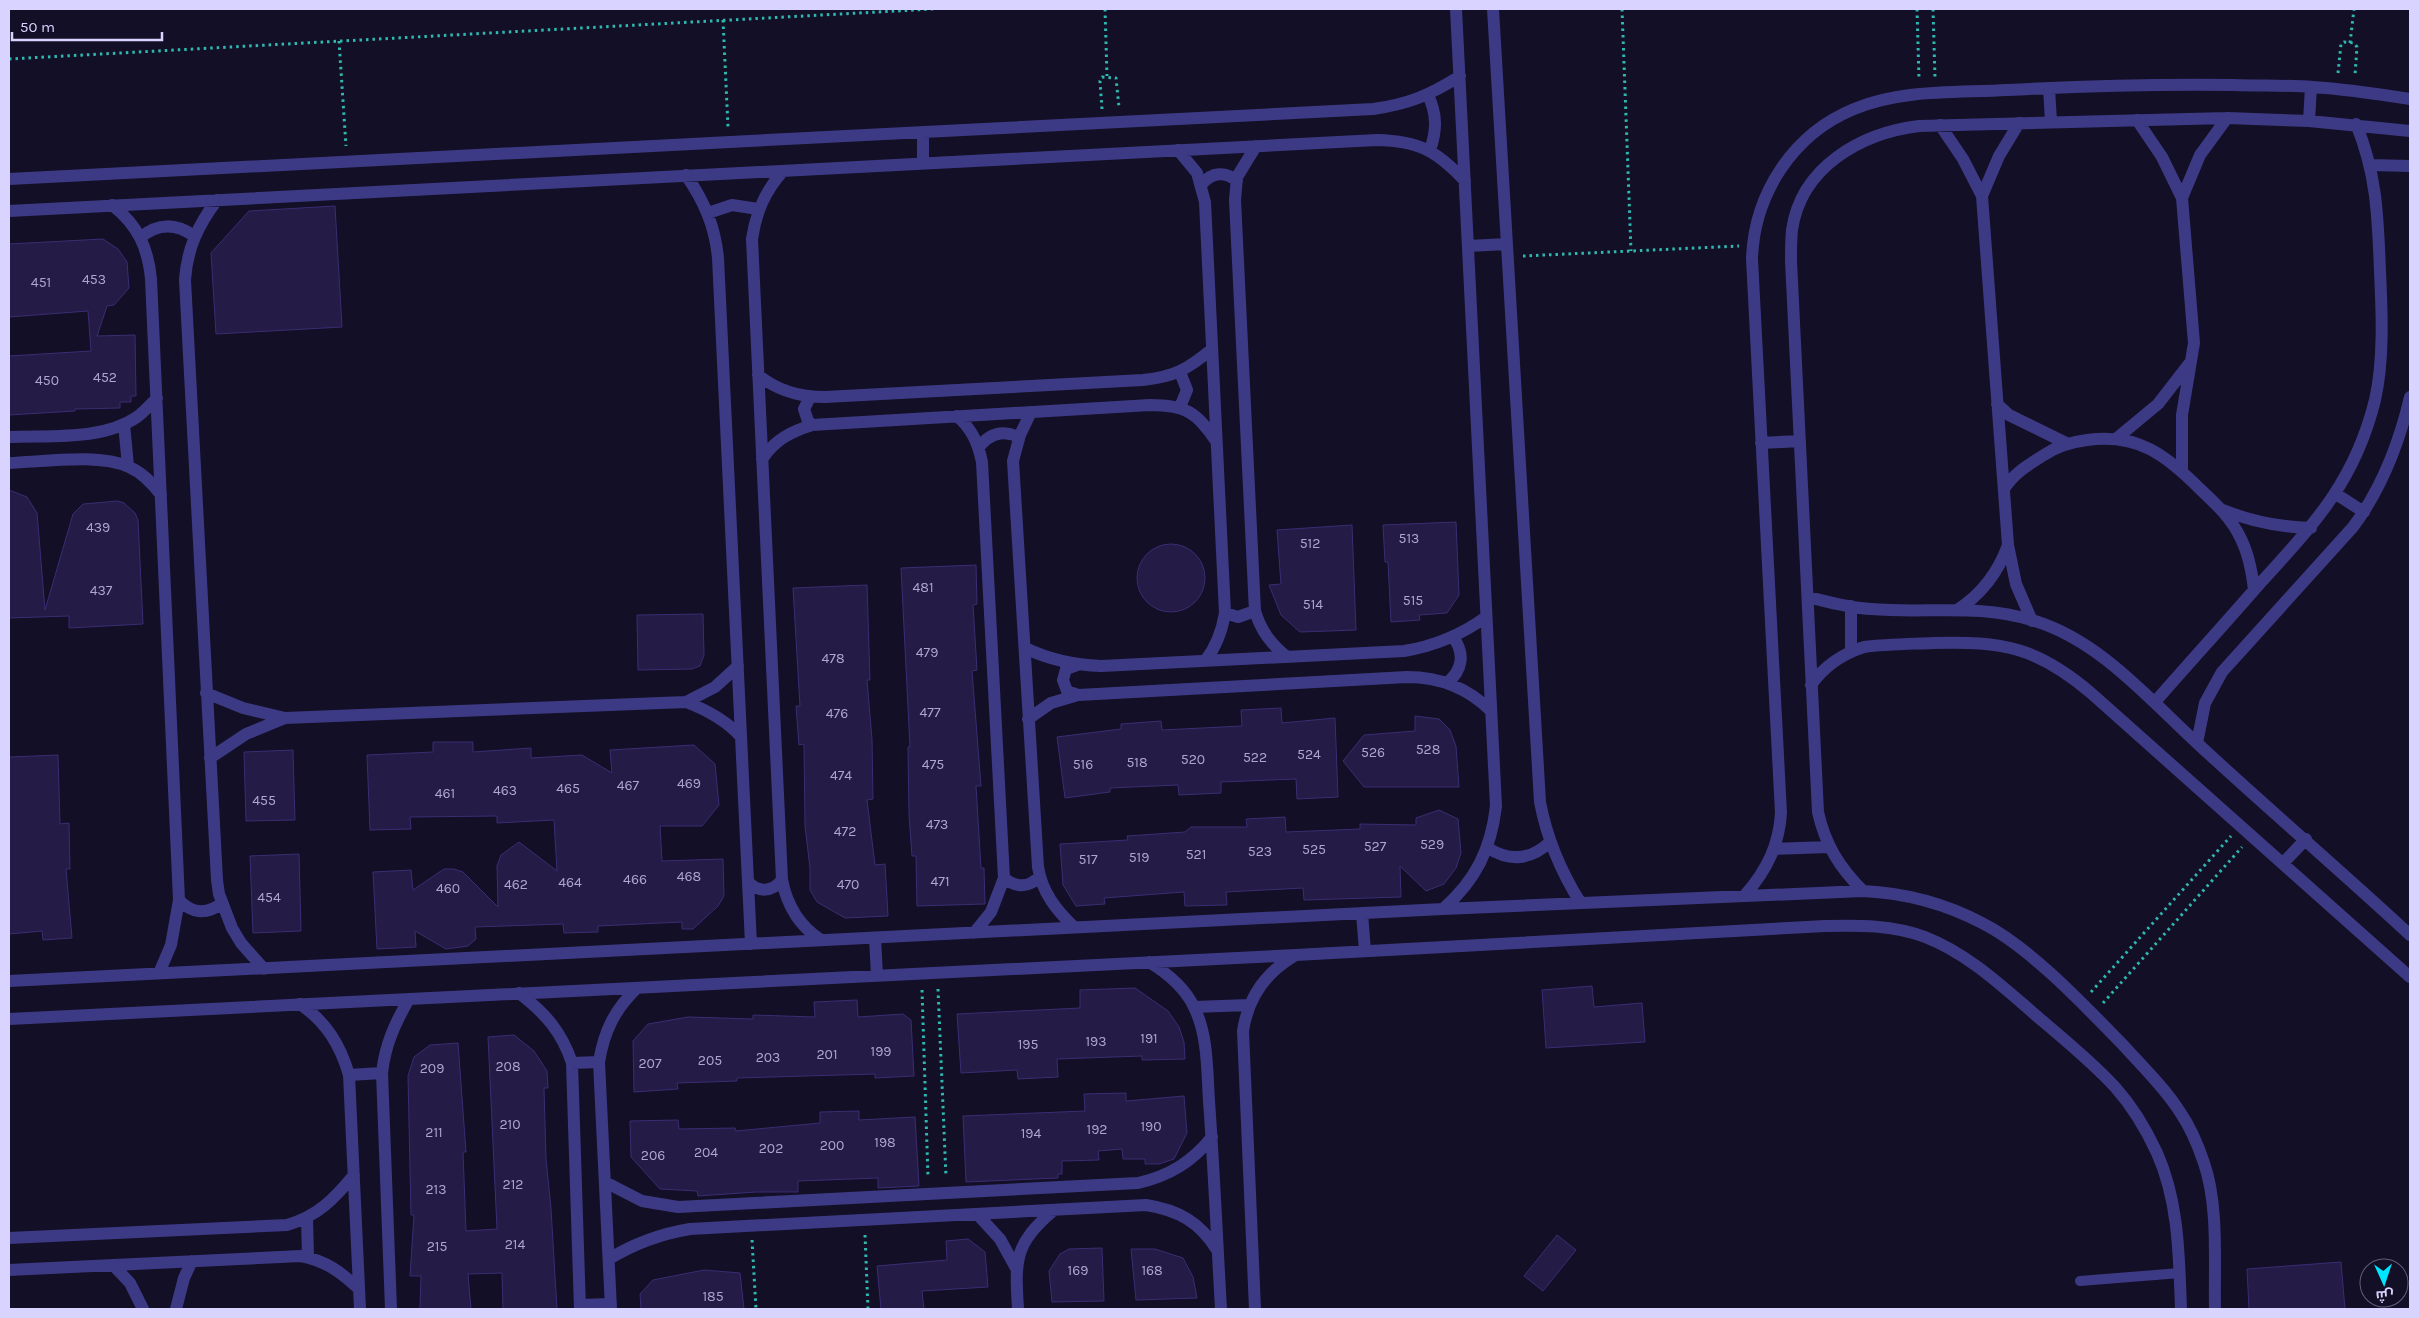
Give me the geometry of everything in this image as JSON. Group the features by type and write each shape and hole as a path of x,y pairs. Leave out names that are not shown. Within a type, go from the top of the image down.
{"street":[{"path":"1443,908 1470,881 1488,848 1493,830 1496,806 1456,9"},
{"path":"1493,9 1540,802 1550,842 1565,879 1580,902"},
{"path":"9,179 1373,109 1413,102 1460,76"},
{"path":"1745,895 1765,870 1774,849 1781,812 1752,246 1759,214 1766,195 1776,176 1802,144 1817,130 1854,109 1887,99 1920,94 2172,84 2311,87 2410,99"},
{"path":"2309,120 2311,87"},
{"path":"2049,88 2051,122"},
{"path":"1428,95 1433,106 1436,128 1430,150"},
{"path":"2182,198 2200,155 2228,118"},
{"path":"1863,890 1849,877 1828,846 1818,812 1791,261 1792,230 1798,208 1808,188 1822,170 1856,145 1875,135 1897,128 1940,125 2228,118 2309,120 2410,131"},
{"path":"2137,120 2162,157 2182,198 2192,324 2192,360 2182,414 2182,471"},
{"path":"1982,196 1999,156 2019,123"},
{"path":"2155,702 2311,528 2336,494 2352,464 2365,432 2375,398 2379,365 2381,293 2377,206 2371,165 2356,124"},
{"path":"1940,125 1963,159 1982,196 2008,545 2016,584 2032,620"},
{"path":"922,132 923,164"},
{"path":"9,211 1377,140 1404,142 1430,150 1446,160 1465,181"},
{"path":"1256,146 1247,158 1237,181 1234,200 1256,611 1259,625 1267,637 1287,657"},
{"path":"1178,150 1192,164 1202,184 1205,202 1225,613 1214,650 1205,660"},
{"path":"2371,165 2410,166"},
{"path":"784,171 769,189 758,209 752,239 782,880 785,895 795,915 809,932 821,940"},
{"path":"1202,184 1206,178 1219,173 1226,174 1237,181"},
{"path":"686,175 708,213 716,240 718,258 751,944"},
{"path":"217,200 194,236 186,264 184,280 217,880 222,903 241,943 264,969"},
{"path":"112,206 123,214 141,237 147,250 151,279 179,900 171,945 160,974"},
{"path":"708,213 732,206 758,209"},
{"path":"141,237 149,231 168,226 177,227 194,236"},
{"path":"1468,246 1508,250"},
{"path":"758,375 782,390 810,397 1143,380 1180,372 1212,349"},
{"path":"2117,438 2158,404 2192,360"},
{"path":"1180,372 1184,378 1187,390 1180,407"},
{"path":"810,397 804,409 808,421 812,425"},
{"path":"9,437 96,432 124,424 137,417 157,398"},
{"path":"2197,743 2205,703 2222,672 2353,527 2364,512 2391,460 2410,398"},
{"path":"1998,404 2009,415 2021,422 2066,443"},
{"path":"762,460 772,444 785,436 812,425 1150,405 1180,407 1194,413 1205,424 1217,441"},
{"path":"1031,412 1020,437 1013,461 1028,719 1040,876 1054,906 1074,927"},
{"path":"957,416 972,432 979,447 1004,878 991,912 974,934"},
{"path":"124,424 128,466"},
{"path":"979,447 984,441 1005,432 1020,437"},
{"path":"2004,489 2012,476 2047,452 2066,443 2100,438 2117,438 2153,449 2182,471 2220,508 2234,525 2244,546 2252,572 2254,590"},
{"path":"1761,443 1800,441"},
{"path":"9,463 79,460 128,466 141,473 161,495"},
{"path":"2336,494 2364,512"},
{"path":"2220,508 2242,518 2264,524 2311,528"},
{"path":"1957,610 1969,602 1989,582 1997,571 2008,545"},
{"path":"1808,597 1871,609 1957,610 2003,613 2032,620 2070,637 2155,702 2197,743 2306,839 2410,935"},
{"path":"1851,606 1851,651"},
{"path":"1225,613 1238,617 1256,611"},
{"path":"1025,648 1053,660 1077,665 1102,666 1404,651 1422,648 1453,637 1486,617"},
{"path":"1447,683 1457,673 1462,660 1458,644 1453,637"},
{"path":"1811,684 1828,665 1851,651 1878,645 1962,642 2009,647 2032,654 2054,664 2073,678 2284,862 2410,977"},
{"path":"1077,665 1066,670 1063,680 1068,691 1078,695"},
{"path":"686,702 715,686 738,666"},
{"path":"1028,719 1051,704 1078,695 1407,678 1434,679 1447,683 1471,694 1491,711"},
{"path":"206,693 243,708 285,718 686,702 717,716 731,726 741,737"},
{"path":"210,758 246,734 285,718"},
{"path":"2284,862 2306,839"},
{"path":"1488,848 1505,857 1524,858 1542,849 1550,842"},
{"path":"1774,849 1828,846"},
{"path":"1004,878 1009,882 1022,886 1035,881 1040,876"},
{"path":"748,882 757,889 763,890 771,889 782,880"},
{"path":"9,981 974,934 1443,908 1863,890 1894,893 1925,899 1955,910 1984,924 2011,941 2081,1003 2162,1088 2180,1112 2195,1137 2205,1165 2211,1194 2215,1309"},
{"path":"179,900 189,909 202,912 209,911 222,903"},
{"path":"1362,913 1365,952"},
{"path":"9,1019 1365,952 1851,925 1876,926 1925,937 1970,961 2021,1002 2108,1081 2131,1107 2154,1146 2167,1180 2173,1206 2182,1309"},
{"path":"875,938 877,975"},
{"path":"1255,1309 1243,1044 1249,1005 1263,981 1284,962 1296,955"},
{"path":"1149,962 1171,977 1194,1007 1205,1050 1212,1137 1221,1309"},
{"path":"519,994 544,1013 553,1024 572,1063 580,1307 611,1307 599,1062 602,1045 614,1013 637,988"},
{"path":"390,1309 382,1073 387,1044 392,1029 409,999"},
{"path":"300,1004 314,1014 326,1027 336,1042 349,1075 360,1309"},
{"path":"1194,1007 1249,1005"},
{"path":"572,1063 599,1062"},
{"path":"349,1075 382,1073"},
{"path":"605,1182 642,1201 678,1208 1138,1183 1167,1175 1180,1168 1192,1159 1212,1137"},
{"path":"9,1238 287,1225 307,1218 328,1204 354,1175"},
{"path":"610,1259 640,1242 673,1232 751,1226 1146,1205 1178,1212 1196,1223 1218,1250"},
{"path":"1018,1309 1016,1268 1024,1243 1031,1232 1054,1210"},
{"path":"977,1214 1000,1239 1016,1268"},
{"path":"307,1218 308,1257"},
{"path":"9,1270 288,1256 308,1257 315,1258 340,1271 359,1289"},
{"path":"176,1309 184,1278 192,1261"},
{"path":"113,1265 130,1283 143,1309"}],"lane":[{"path":"2080,1281 2180,1273"}],"path":[{"path":"9,59 933,9"},
{"path":"1105,9 1107,76"},
{"path":"1622,9 1631,251"},
{"path":"1917,9 1920,94"},
{"path":"1933,9 1935,94"},
{"path":"2350,43 2354,9"},
{"path":"723,20 729,142"},
{"path":"339,41 347,162"},
{"path":"2337,89 2341,44 2354,43 2357,47 2354,91"},
{"path":"1102,123 1100,79 1107,76 1116,78 1120,122"},
{"path":"1508,250 1631,251 1752,246"},
{"path":"2081,1003 2241,825"},
{"path":"2092,1014 2253,835"},
{"path":"922,973 929,1194"},
{"path":"938,973 946,1193"},
{"path":"864,1220 868,1309"},
{"path":"751,1226 756,1309"}],"building":[{"path":"335,206 342,327 216,334 211,253 249,211"},
{"path":"103,239 118,249 127,262 129,288 114,305 107,306 97,336 135,335 136,396 131,396 131,402 120,402 120,408 75,409 75,411 9,415 9,356 91,351 88,311 9,317 9,244"},
{"path":"9,490 27,497 37,513 45,610 73,514 83,504 118,501 124,503 135,513 138,520 143,624 69,628 69,616 9,618"},
{"path":"1456,522 1459,595 1447,613 1419,615 1420,620 1391,622 1388,562 1385,562 1383,525"},
{"path":"1352,525 1356,630 1300,632 1281,615 1269,585 1281,584 1277,530"},
{"path":"1171,544 1184,547 1195,554 1202,565 1205,578 1202,591 1195,602 1184,609 1171,612 1158,609 1147,602 1140,591 1137,578 1140,565 1147,554 1158,547"},
{"path":"976,565 977,604 973,605 977,670 972,671 981,786 976,786 981,868 984,868 985,904 917,906 916,856 912,856 909,815 908,747 910,747 901,568"},
{"path":"867,585 870,680 867,680 872,739 873,799 867,800 875,865 885,864 888,916 845,918 817,902 810,890 810,868 805,826 804,744 799,745 796,706 800,706 793,588"},
{"path":"703,614 704,655 700,666 692,669 638,670 637,615"},
{"path":"1281,708 1282,723 1335,718 1338,797 1297,799 1296,779 1221,782 1221,793 1179,795 1178,785 1110,788 1110,792 1065,798 1057,737 1121,729 1121,724 1161,721 1162,730 1242,726 1241,710"},
{"path":"1415,716 1439,719 1450,730 1456,746 1459,787 1364,787 1343,761 1364,735 1415,731"},
{"path":"433,742 473,742 473,752 531,748 531,758 582,755 612,773 610,750 694,745 715,764 719,805 702,826 660,826 662,861 723,859 724,896 718,906 693,929 682,929 682,922 598,926 598,932 564,933 563,924 475,927 476,939 468,946 446,949 415,931 416,947 377,949 373,872 411,870 413,890 444,869 454,869 463,872 498,907 497,866 501,855 519,842 557,871 554,820 497,823 497,816 410,817 411,829 370,830 367,755 433,752"},
{"path":"293,750 295,820 246,821 244,752"},
{"path":"58,755 60,824 69,823 70,869 66,869 72,938 43,940 42,931 9,934 9,757"},
{"path":"1439,810 1458,819 1461,853 1456,868 1444,884 1426,891 1400,866 1401,897 1304,900 1303,888 1226,892 1227,905 1185,906 1184,892 1104,898 1105,904 1076,906 1063,885 1060,844 1128,840 1127,836 1185,832 1191,827 1247,827 1246,819 1285,817 1286,832 1360,829 1360,824 1416,825 1416,818"},
{"path":"299,854 301,931 253,933 250,856"},
{"path":"1592,986 1594,1007 1642,1003 1645,1042 1546,1048 1542,990"},
{"path":"1135,988 1168,1011 1179,1027 1184,1042 1185,1059 1142,1060 1142,1056 1057,1059 1058,1077 1018,1079 1017,1070 961,1073 957,1014 1080,1008 1080,990"},
{"path":"857,1000 858,1017 903,1014 911,1020 914,1076 875,1078 875,1074 737,1078 737,1081 677,1083 678,1089 634,1092 633,1041 648,1024 688,1017 753,1019 753,1015 815,1017 814,1002"},
{"path":"514,1035 534,1051 547,1071 548,1088 544,1088 546,1159 557,1309 503,1309 502,1273 468,1274 471,1309 420,1309 421,1276 410,1276 414,1215 411,1215 408,1076 414,1057 430,1045 458,1043 466,1152 463,1152 466,1231 497,1229 488,1037"},
{"path":"1126,1093 1126,1101 1184,1096 1187,1133 1174,1159 1159,1164 1145,1164 1145,1159 1123,1159 1122,1149 1098,1151 1099,1160 1062,1161 1062,1174 1058,1174 1058,1178 966,1182 963,1116 1085,1111 1084,1094"},
{"path":"859,1111 859,1120 915,1117 919,1186 878,1188 878,1178 798,1181 798,1192 756,1192 698,1196 697,1191 660,1189 631,1157 630,1121 678,1120 679,1129 735,1128 736,1131 820,1123 820,1112"},
{"path":"1557,1235 1576,1250 1543,1291 1524,1276"},
{"path":"968,1239 985,1252 988,1287 922,1291 924,1309 881,1309 877,1266 947,1260 946,1241"},
{"path":"1102,1248 1104,1301 1052,1302 1049,1271 1060,1254 1069,1249"},
{"path":"1131,1249 1155,1249 1183,1258 1193,1277 1197,1298 1136,1300"},
{"path":"2341,1262 2345,1309 2249,1309 2247,1269"},
{"path":"704,1270 740,1273 744,1309 641,1309 640,1294 653,1280"}]}
